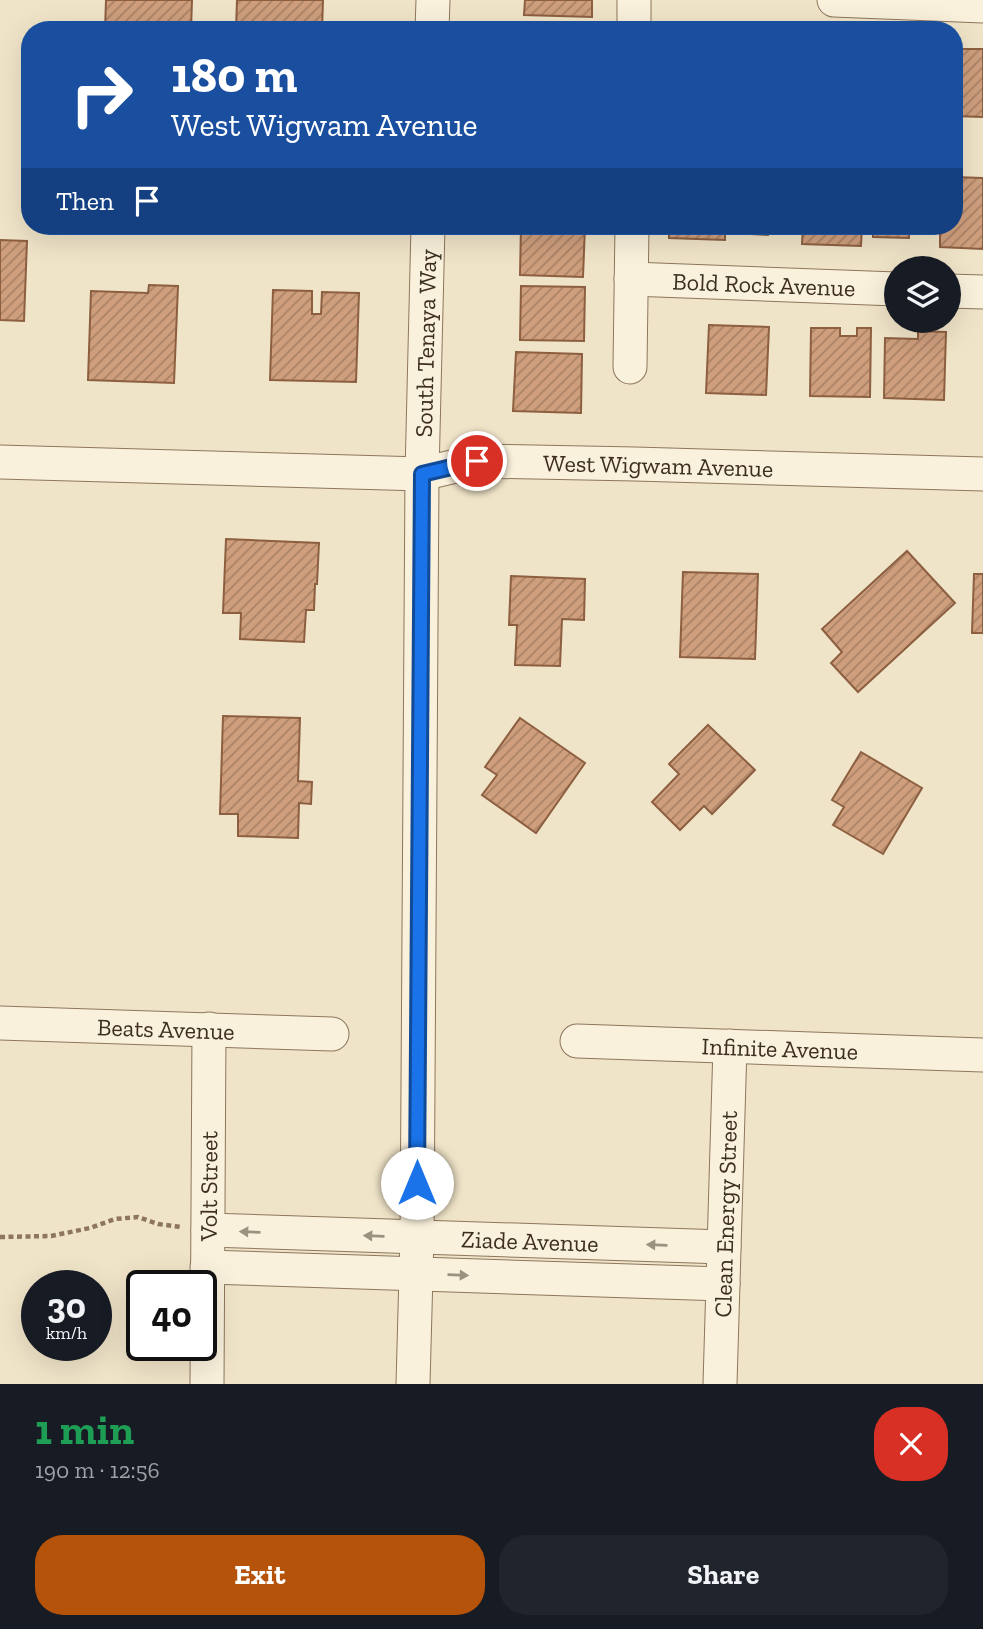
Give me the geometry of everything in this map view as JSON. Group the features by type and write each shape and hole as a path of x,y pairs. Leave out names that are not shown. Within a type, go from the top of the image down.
{"street":[{"path":"432,21 433,0"},
{"path":"634,0 634,21"},
{"path":"834,0 983,6"},
{"name":"South Tenaya Way","path":"413,1384 417,1237 422,474 428,235"},
{"path":"630,368 632,235"},
{"name":"Bold Rock Avenue","path":"631,279 884,289"},
{"path":"961,291 983,292"},
{"name":"West Wigwam Avenue","path":"0,462 422,474 477,461 983,474"},
{"name":"Beats Avenue","path":"0,1023 332,1034"},
{"name":"Volt Street","path":"207,1384 207,1267 195,1229 209,1030"},
{"name":"Infinite Avenue","path":"578,1041 983,1055"},
{"name":"Clean Energy Street","path":"720,1384 730,1046"},
{"name":"Ziade Avenue","path":"195,1229 724,1248"},
{"path":"292,1270 293,1233"},
{"path":"588,1280 589,1243"},
{"name":"Ziade Avenue","path":"207,1267 723,1284"}],"path":[{"path":"0,1237 51,1236 90,1228 115,1219 138,1217 158,1224 195,1229"}],"building":[{"path":"106,0 192,0 191,21 105,21"},
{"path":"237,0 323,0 322,21 236,21"},
{"path":"525,0 592,0 592,17 524,15"},
{"path":"963,49 983,49 983,117 963,116"},
{"path":"963,177 983,178 983,249 940,247 940,235 963,235"},
{"path":"521,235 585,235 583,277 520,275"},
{"path":"669,235 725,235 725,240 669,238"},
{"path":"802,235 862,235 861,246 802,244"},
{"path":"873,235 909,235 909,238"},
{"path":"0,240 27,241 24,321 0,320"},
{"path":"149,285 178,286 174,383 88,380 91,291 148,293"},
{"path":"521,286 585,287 584,341 520,340"},
{"path":"273,290 312,291 312,314 321,314 322,292 359,293 356,382 270,380"},
{"path":"709,325 769,327 766,395 706,393"},
{"path":"811,328 840,328 840,336 857,336 857,328 871,328 870,397 810,396"},
{"path":"918,333 946,333 944,400 884,398 885,338 918,339"},
{"path":"516,352 582,354 581,413 513,411"},
{"path":"226,539 319,543 314,610 306,610 304,642 240,639 241,613 223,613"},
{"path":"907,551 955,603 858,692 831,663 842,652 822,629"},
{"path":"683,572 758,574 755,659 680,657"},
{"path":"974,574 983,574 983,633 972,633"},
{"path":"511,576 585,579 584,620 562,619 560,666 515,665 517,625 509,625"},
{"path":"223,716 300,718 298,781 312,782 311,804 299,803 298,838 238,836 238,814 220,814"},
{"path":"520,718 585,763 536,833 482,795 497,775 485,767"},
{"path":"708,725 755,770 712,814 704,806 680,830 652,802 679,774 669,764"},
{"path":"861,752 922,788 883,854 833,825 844,807 832,800"}],"route":[{"path":"417,1183 422,474 477,461"}]}
